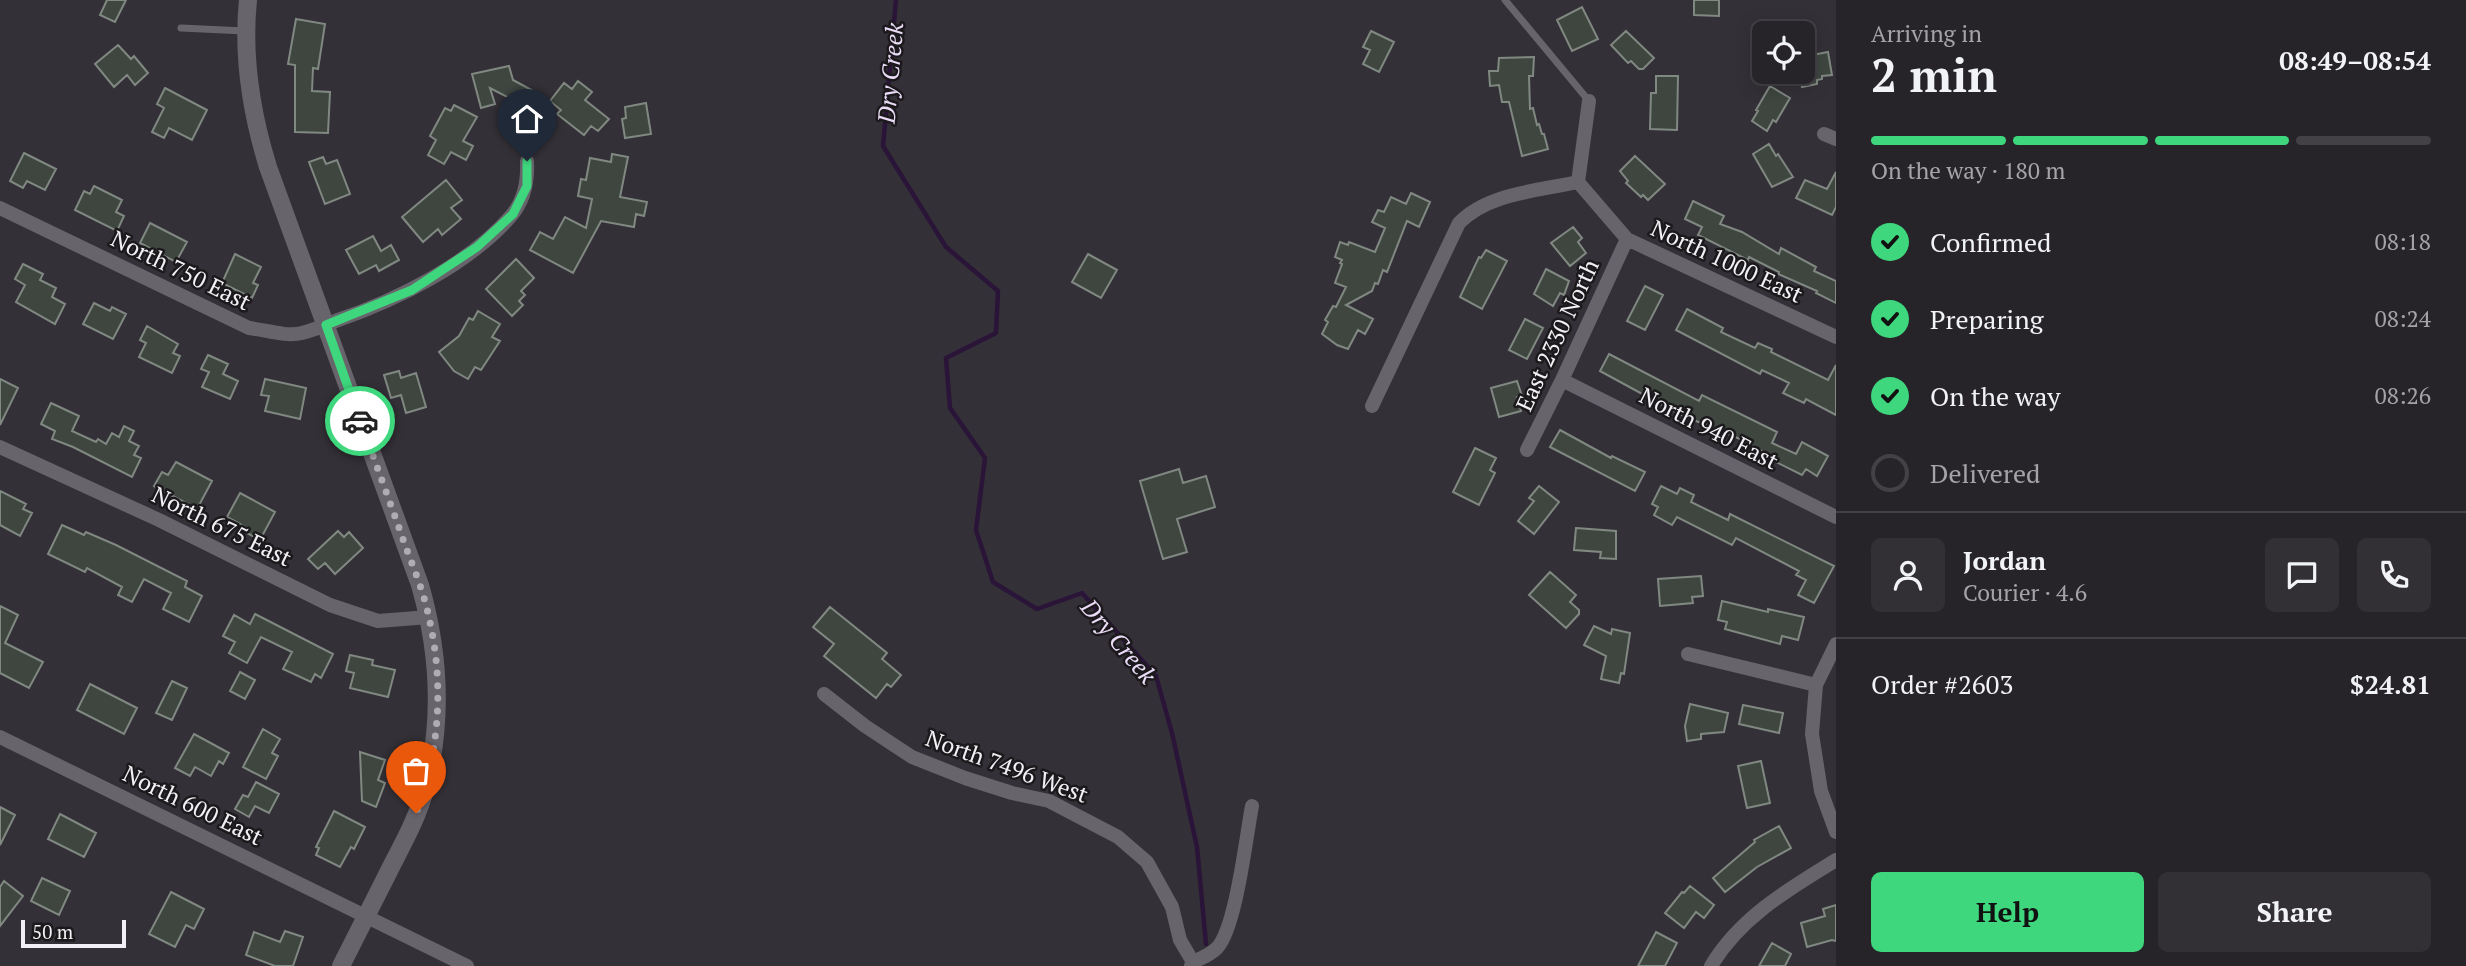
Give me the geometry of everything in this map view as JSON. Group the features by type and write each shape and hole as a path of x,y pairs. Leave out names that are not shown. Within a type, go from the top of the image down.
{"street":[{"path":"248,0 248,89 255,127 420,585 435,651 438,721 426,788 406,837 341,966"},
{"path":"1372,406 1459,223 1470,211 1487,202 1578,182 1589,101"},
{"name":"North 750 East","path":"0,208 249,328 289,334 301,333 412,290 477,247 513,214 527,186 527,161"},
{"name":"North 1000 East","path":"1578,182 1627,239 1836,337"},
{"name":"East 2330 North","path":"1527,450 1627,239"},
{"name":"North 940 East","path":"1562,380 1836,517"},
{"name":"North 675 East","path":"0,447 159,520 330,605 377,621 429,617"},
{"path":"1836,644 1816,685 1812,734 1821,792 1836,832"},
{"path":"1688,654 1816,685"},
{"name":"North 7496 West","path":"824,694 865,726 912,757 965,778 1049,801 1118,837 1147,862 1172,907 1180,940 1192,964"},
{"name":"North 600 East","path":"0,737 467,966"},
{"path":"1192,964 1219,947 1229,928 1252,806"},
{"path":"1711,966 1717,955 1762,906 1836,860"}],"lane":[{"path":"1505,0 1589,101"},
{"path":"181,29 246,31"}],"building":[{"path":"107,0 126,0 115,22 100,15"},
{"path":"1694,0 1719,0 1719,16 1694,15"},
{"path":"1582,7 1598,39 1572,51 1557,20"},
{"path":"296,19 325,24 318,69 313,68 312,91 330,92 328,133 295,132 295,65 288,64"},
{"path":"1371,31 1394,42 1379,72 1363,64 1370,50 1363,47"},
{"path":"1626,31 1654,58 1643,69 1639,69 1631,61 1628,63 1611,45"},
{"path":"118,45 131,59 134,56 148,73 135,85 127,75 114,87 95,64"},
{"path":"1828,52 1832,75 1822,76 1822,79 1817,80 1817,84 1802,87 1801,84 1815,84 1815,54"},
{"path":"1534,57 1533,76 1529,76 1530,109 1533,108 1548,149 1522,156 1509,102 1502,102 1499,85 1490,86 1489,71 1498,71 1499,58"},
{"path":"509,66 513,80 537,93 529,108 490,88 495,104 481,108 472,74"},
{"path":"1656,76 1678,76 1677,130 1650,129 1651,93 1656,93"},
{"path":"578,81 592,92 585,100 609,119 598,131 591,126 584,135 557,114 561,110 550,101 564,83 572,89"},
{"path":"1770,86 1790,98 1776,122 1773,120 1767,131 1752,121"},
{"path":"165,88 207,110 192,140 169,128 164,138 152,132 164,108 157,104"},
{"path":"646,103 651,134 625,138 622,119 626,118 625,107"},
{"path":"454,105 477,117 463,141 473,146 466,160 451,152 444,164 428,155 436,140 430,136 445,108 451,111"},
{"path":"1769,144 1793,177 1772,187 1753,154"},
{"path":"24,153 56,169 45,190 27,181 23,188 10,181"},
{"path":"612,154 628,157 620,197 647,202 644,216 636,214 634,227 601,221 573,273 530,250 540,232 553,239 565,217 586,228 592,199 578,196 581,179 586,180 590,158 611,162"},
{"path":"1635,156 1665,184 1648,200 1626,183 1628,181 1620,171"},
{"path":"323,157 326,164 337,160 350,194 325,204 309,162"},
{"path":"1836,172 1836,207 1832,215 1796,198 1805,180 1827,189"},
{"path":"446,180 462,200 451,208 461,219 442,235 438,229 423,242 402,217"},
{"path":"94,186 122,200 116,212 124,216 117,231 75,210 84,191 90,194"},
{"path":"1411,193 1430,202 1419,227 1407,221 1387,272 1383,270 1372,291 1346,305 1373,319 1365,334 1358,330 1348,349 1337,345 1322,334 1328,322 1325,320 1333,306 1336,307 1346,287 1335,283 1342,264 1342,260 1335,257 1340,242 1348,245 1349,242 1375,252 1385,228 1372,222 1378,210 1384,212 1391,197 1406,204"},
{"path":"1693,201 1724,216 1720,224 1742,232 1779,254 1781,248 1816,267 1814,271 1836,281 1836,303 1749,257 1748,260 1698,235 1702,227 1685,219"},
{"path":"150,223 187,242 176,262 140,243"},
{"path":"1573,227 1582,238 1578,242 1586,253 1570,266 1551,243"},
{"path":"373,236 381,251 391,245 399,260 379,271 376,265 359,274 346,250"},
{"path":"1486,250 1507,261 1482,309 1460,297 1479,257 1481,258"},
{"path":"235,254 261,267 253,283 258,285 252,298 222,283"},
{"path":"1088,254 1117,270 1101,298 1072,282"},
{"path":"516,259 534,278 521,291 525,295 519,301 523,305 512,316 486,289"},
{"path":"23,264 43,274 40,280 56,288 52,297 65,304 55,324 16,302 25,285 15,279"},
{"path":"1546,269 1569,281 1564,295 1560,293 1553,306 1534,294"},
{"path":"1645,286 1663,295 1645,330 1627,321"},
{"path":"94,303 110,311 112,307 126,314 113,339 83,324"},
{"path":"1687,309 1723,328 1721,332 1755,348 1758,343 1772,349 1771,352 1828,380 1836,365 1836,415 1806,399 1804,403 1783,393 1789,383 1762,370 1760,374 1676,330"},
{"path":"478,311 500,324 492,337 500,341 481,370 475,367 468,379 454,371 439,352 459,336 469,318 473,320"},
{"path":"1525,319 1543,328 1527,359 1509,350"},
{"path":"147,326 178,344 173,353 180,356 172,373 139,357 146,343 140,340"},
{"path":"1609,354 1699,401 1702,395 1777,432 1772,443 1796,454 1802,442 1828,456 1817,476 1806,469 1802,475 1760,454 1762,451 1740,439 1679,414 1600,371"},
{"path":"208,355 228,364 223,374 238,381 230,399 202,387 209,372 201,369"},
{"path":"399,371 401,378 416,373 426,407 406,413 401,395 391,398 384,375"},
{"path":"0,379 18,388 0,425"},
{"path":"265,379 306,388 300,419 265,411 269,396 261,395"},
{"path":"1517,381 1522,396 1517,397 1521,411 1499,417 1491,388"},
{"path":"51,403 79,416 72,431 96,442 98,439 106,444 112,433 119,437 124,426 134,431 129,441 139,446 134,455 141,458 132,477 52,439 55,431 41,424"},
{"path":"1560,430 1611,458 1612,456 1645,472 1635,491 1550,447"},
{"path":"1475,448 1496,458 1490,470 1495,473 1479,505 1453,492"},
{"path":"176,462 212,481 197,509 154,486 162,472 168,475"},
{"path":"1179,469 1183,483 1206,476 1215,507 1177,519 1187,552 1163,559 1140,481"},
{"path":"1539,486 1559,502 1534,534 1518,521 1534,501 1529,498"},
{"path":"1661,486 1677,494 1680,488 1694,495 1691,502 1728,520 1730,514 1834,566 1814,603 1798,595 1806,580 1796,575 1799,571 1736,538 1732,545 1677,517 1672,525 1654,515 1658,507 1652,504"},
{"path":"0,491 26,504 23,509 32,513 20,536 0,525"},
{"path":"240,493 275,512 260,540 247,533 249,529 227,517"},
{"path":"62,525 116,545 187,581 185,587 202,596 189,622 163,609 171,593 144,579 132,602 118,595 122,587 87,568 85,572 48,554"},
{"path":"1576,528 1616,531 1616,559 1600,558 1601,552 1574,550"},
{"path":"338,531 344,537 349,532 363,548 335,574 325,563 318,569 308,559"},
{"path":"1550,572 1576,595 1570,602 1579,610 1579,614 1566,628 1529,595"},
{"path":"1701,576 1703,596 1692,597 1693,603 1660,606 1658,579"},
{"path":"1722,601 1804,617 1798,640 1782,636 1780,644 1725,629 1727,622 1718,620"},
{"path":"0,606 18,615 5,643 43,662 29,688 0,673"},
{"path":"830,607 887,653 882,659 901,675 891,687 887,684 876,698 824,656 834,644 813,627"},
{"path":"255,614 333,654 321,678 315,674 311,682 283,669 292,652 261,637 247,663 229,653 235,642 223,636 234,615 250,624"},
{"path":"1594,626 1611,634 1612,629 1630,633 1624,674 1621,673 1619,683 1601,679 1606,656 1584,645"},
{"path":"350,655 373,660 372,665 395,670 388,697 350,688 354,673 346,671"},
{"path":"240,672 255,680 245,699 230,691"},
{"path":"172,681 187,688 172,720 156,713"},
{"path":"90,684 137,708 124,734 77,710"},
{"path":"1690,704 1728,713 1724,732 1701,734 1701,739 1687,741 1685,726"},
{"path":"1743,705 1783,713 1779,733 1739,724"},
{"path":"263,729 280,739 272,753 278,756 266,779 243,767"},
{"path":"194,734 229,753 223,764 219,761 211,776 195,767 190,776 175,768"},
{"path":"360,752 385,760 378,780 385,783 376,807 362,801"},
{"path":"1761,761 1770,803 1747,808 1738,766"},
{"path":"256,782 279,794 269,813 255,806 249,817 235,809 243,795 248,797"},
{"path":"0,807 15,815 0,845"},
{"path":"334,811 365,827 354,849 351,847 340,867 316,855 319,848 316,847"},
{"path":"60,814 96,833 84,857 48,839"},
{"path":"1779,826 1791,848 1757,867 1725,892 1713,878 1755,842 1754,840"},
{"path":"42,878 70,891 59,915 31,901"},
{"path":"4,881 23,896 0,926 0,887"},
{"path":"1690,886 1714,905 1704,918 1696,912 1684,928 1665,913"},
{"path":"171,892 204,909 194,929 186,925 175,947 149,934"},
{"path":"1836,905 1836,941 1807,947 1801,923 1825,916 1823,909"},
{"path":"285,931 303,937 293,966 275,966 246,955 254,932 280,942"},
{"path":"1656,932 1677,943 1665,966 1638,966"},
{"path":"1772,943 1791,954 1785,966 1759,966"}],"waterway":[{"name":"Dry Creek","path":"896,0 883,146 946,247 998,291 996,333 946,358 950,408 985,458 976,530 993,582 1037,609 1082,593 1156,676 1172,733 1197,847 1206,944"}],"way so far":[{"path":"360,421 420,585 435,651 438,721 426,788 416,813"}],"route":[{"path":"360,421 326,325 412,290 477,247 513,214 527,186 527,161"}]}
